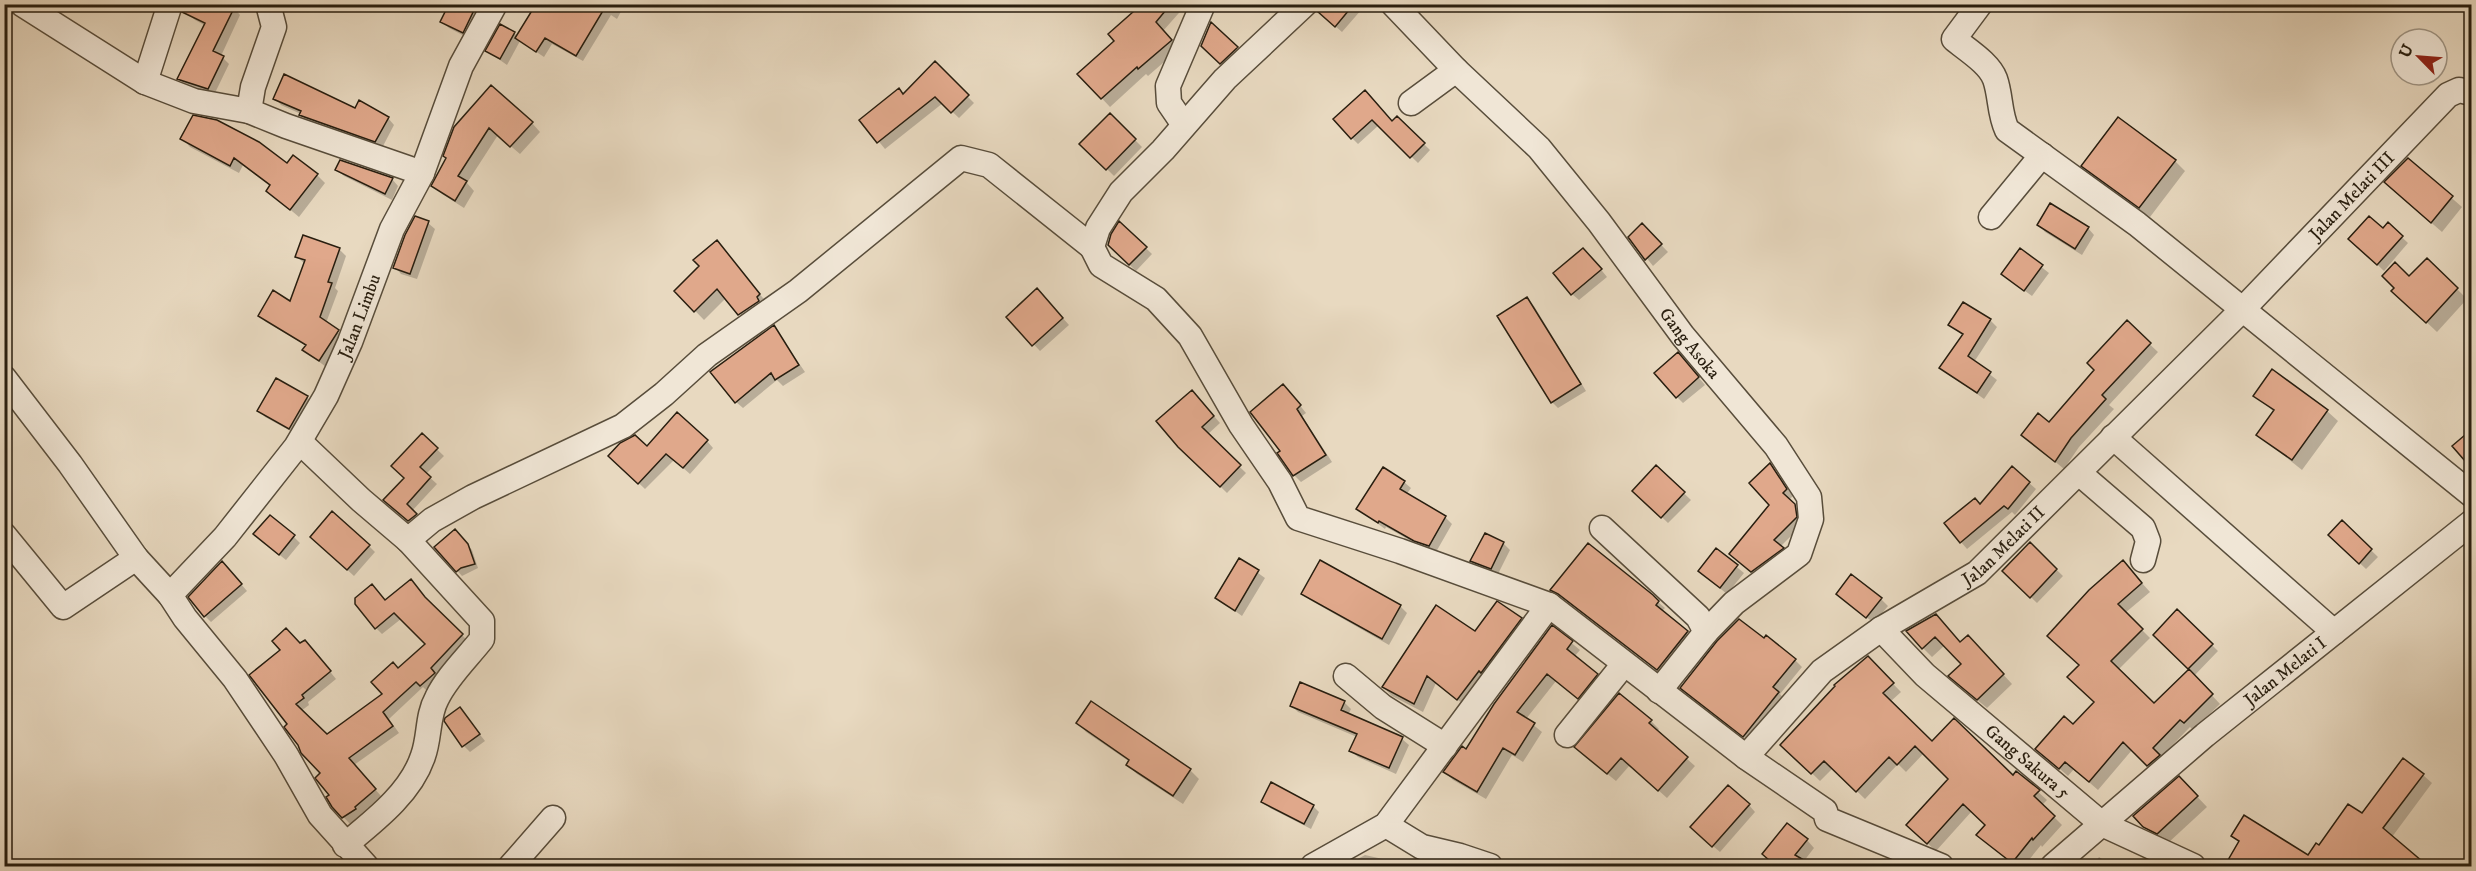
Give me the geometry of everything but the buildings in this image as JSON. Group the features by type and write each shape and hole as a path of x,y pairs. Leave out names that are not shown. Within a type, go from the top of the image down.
{"street":[{"path":"22,4 145,82 194,101 249,111 422,173"},
{"path":"145,82 170,4"},
{"path":"249,111 253,87 274,27 268,4"},
{"name":"Jalan Limbu","path":"170,595 225,537 300,442 326,396 350,342 392,229 422,173 461,66 495,4"},
{"path":"1184,125 1169,103 1168,86 1203,4"},
{"path":"1092,247 1098,228 1121,192 1163,150 1224,79 1305,4"},
{"name":"Gang Asoka","path":"1392,4 1456,70 1539,148 1599,222 1683,336 1776,446 1809,497 1811,519 1799,554 1734,603 1706,632 1659,691"},
{"path":"1980,4 1954,39 1990,69 1995,79 2001,118 2007,130 2137,224 2472,495"},
{"path":"1412,103 1456,70"},
{"name":"Jalan Melati III","path":"2243,309 2448,95 2459,90 2468,91"},
{"path":"1991,217 2042,155"},
{"path":"408,540 432,520 473,497 623,426 664,394 706,355 798,291 961,158 989,165 1092,247 1101,265 1156,299 1190,336 1241,425 1280,482 1298,518 1400,551 1549,605 1746,757 1825,811 1827,819 1941,867"},
{"name":"Jalan Melati II","path":"1746,757 1822,671 1881,629 1977,573 2243,309"},
{"path":"4,378 70,464 136,558 170,595 185,618 235,679 286,755 320,814 366,867"},
{"path":"2113,437 2334,632"},
{"path":"300,442 361,500 408,540 482,621 482,639 437,696 430,717 423,756 412,778 392,803 345,845"},
{"path":"2079,473 2143,528 2148,542 2143,560"},
{"name":"Jalan Melati I","path":"2053,867 2205,735 2472,522"},
{"path":"1602,528 1698,617 1706,632"},
{"path":"4,535 63,608 136,558"},
{"path":"1313,867 1386,825 1549,605"},
{"name":"Gang Sakura 5","path":"1881,629 1925,675 2102,824 2193,867"},
{"path":"1567,735 1624,664"},
{"path":"1346,676 1383,708 1445,746"},
{"path":"511,867 553,818"},
{"path":"1386,825 1422,847 1460,856 1490,867"}]}
